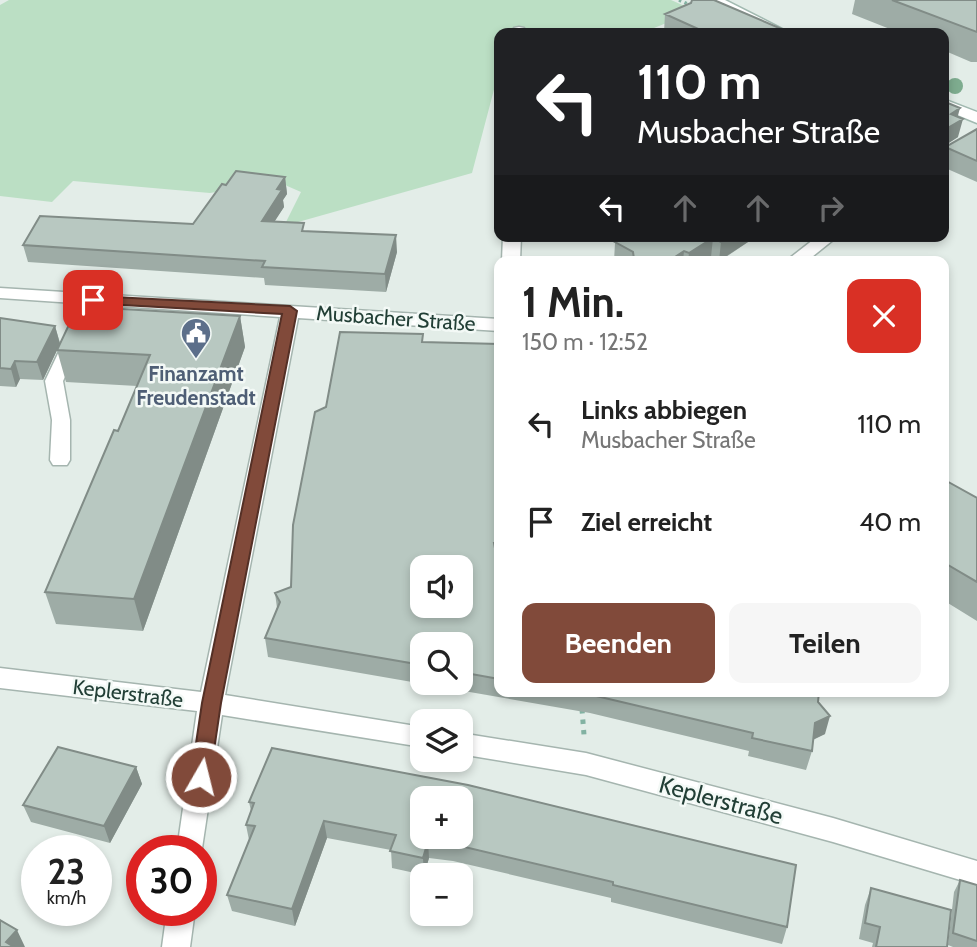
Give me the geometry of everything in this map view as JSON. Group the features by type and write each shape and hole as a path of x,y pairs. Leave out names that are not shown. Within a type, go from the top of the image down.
{"street":[{"path":"714,0 773,28"},
{"path":"949,106 977,118"},
{"path":"802,256 822,242"},
{"name":"Musbacher Straße","path":"0,293 87,312 290,311 494,325"},
{"path":"192,835 211,703 290,311"},
{"name":"Keplerstraße","path":"0,678 211,703 410,735"},
{"name":"Keplerstraße","path":"473,745 586,764 833,830 977,873"},
{"path":"176,947 179,926"}],"lane":[{"path":"60,460 61,420 54,381 87,312"}],"path":[{"path":"582,703 586,764"}],"green space":[{"path":"9,0 671,0 696,11 654,28 494,28 494,90 472,173 284,226 301,192 278,182 210,193 73,181 52,202 0,196 0,5"}],"building":[{"path":"692,0 714,0 779,28 696,28 665,14 691,3"},
{"path":"892,0 977,0 977,32"},
{"path":"949,103 960,108 951,114 963,119 949,127"},
{"path":"977,129 977,161 949,149 949,145"},
{"path":"236,171 285,177 277,189 282,190 262,221 304,223 302,231 396,235 385,274 262,267 265,261 23,245 40,216 193,224 222,184 226,185"},
{"path":"615,242 707,242 689,253 684,251 676,256 634,256 633,252"},
{"path":"88,307 240,316 134,599 45,592 114,430 118,431 150,355 57,350 74,314 84,315"},
{"path":"0,318 55,326 37,362 15,361 11,369 0,368"},
{"path":"340,332 423,334 422,342 494,344 494,678 473,674 473,632 410,632 410,663 265,638 280,602 275,593 291,587 293,525 315,412 326,407"},
{"path":"949,482 977,498 977,582 949,566"},
{"path":"600,697 818,697 818,702 830,716 815,723 812,751 752,738 753,733"},
{"path":"58,747 136,767 104,826 23,805"},
{"path":"272,748 472,786 410,786 410,849 426,849 423,858 390,851 396,835 324,821 292,909 227,895 255,826 246,825 254,803 249,802"},
{"path":"473,786 796,865 787,927 613,885 613,882 473,849"},
{"path":"960,880 977,885 977,941 953,933"},
{"path":"871,888 951,910 947,947 876,947 880,927 865,923"},
{"path":"0,920 17,930 6,942 14,947 0,947"}],"place":[{"name":"Finanzamt Freudenstadt","path":"196,360"}],"route":[{"path":"93,300 290,311 211,703 201,777"}]}
